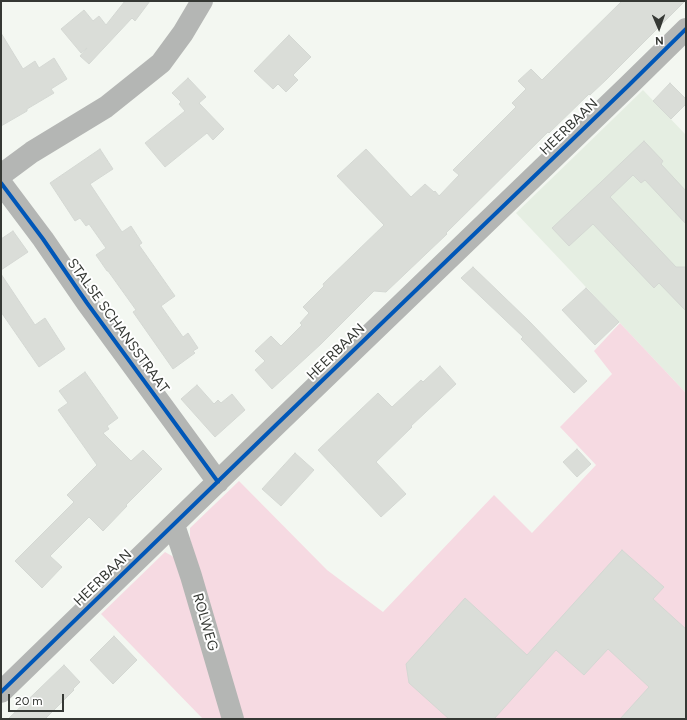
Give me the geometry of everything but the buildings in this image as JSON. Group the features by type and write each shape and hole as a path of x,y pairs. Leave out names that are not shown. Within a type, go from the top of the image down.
{"street":[{"path":"1,175 32,152 106,107 160,63 183,33 202,1"},
{"name":"HEERBAAN","path":"1,692 686,29"},
{"name":"STALSE SCHANSSTRAAT","path":"1,182 43,239 87,303 218,482"},
{"name":"ROLWEG","path":"174,525 191,576 233,719"}],"shaded area":[{"path":"643,90 686,135 686,393 516,213"},
{"path":"620,323 686,393 686,719 242,719 190,539 190,528 239,481 327,570 383,612 494,495 532,533 596,465 560,427 612,374 594,351"},
{"path":"165,552 175,558 225,719 202,719 101,614"}],"cycle path":[{"path":"1,692 686,29"},
{"path":"1,183 218,482"}]}
